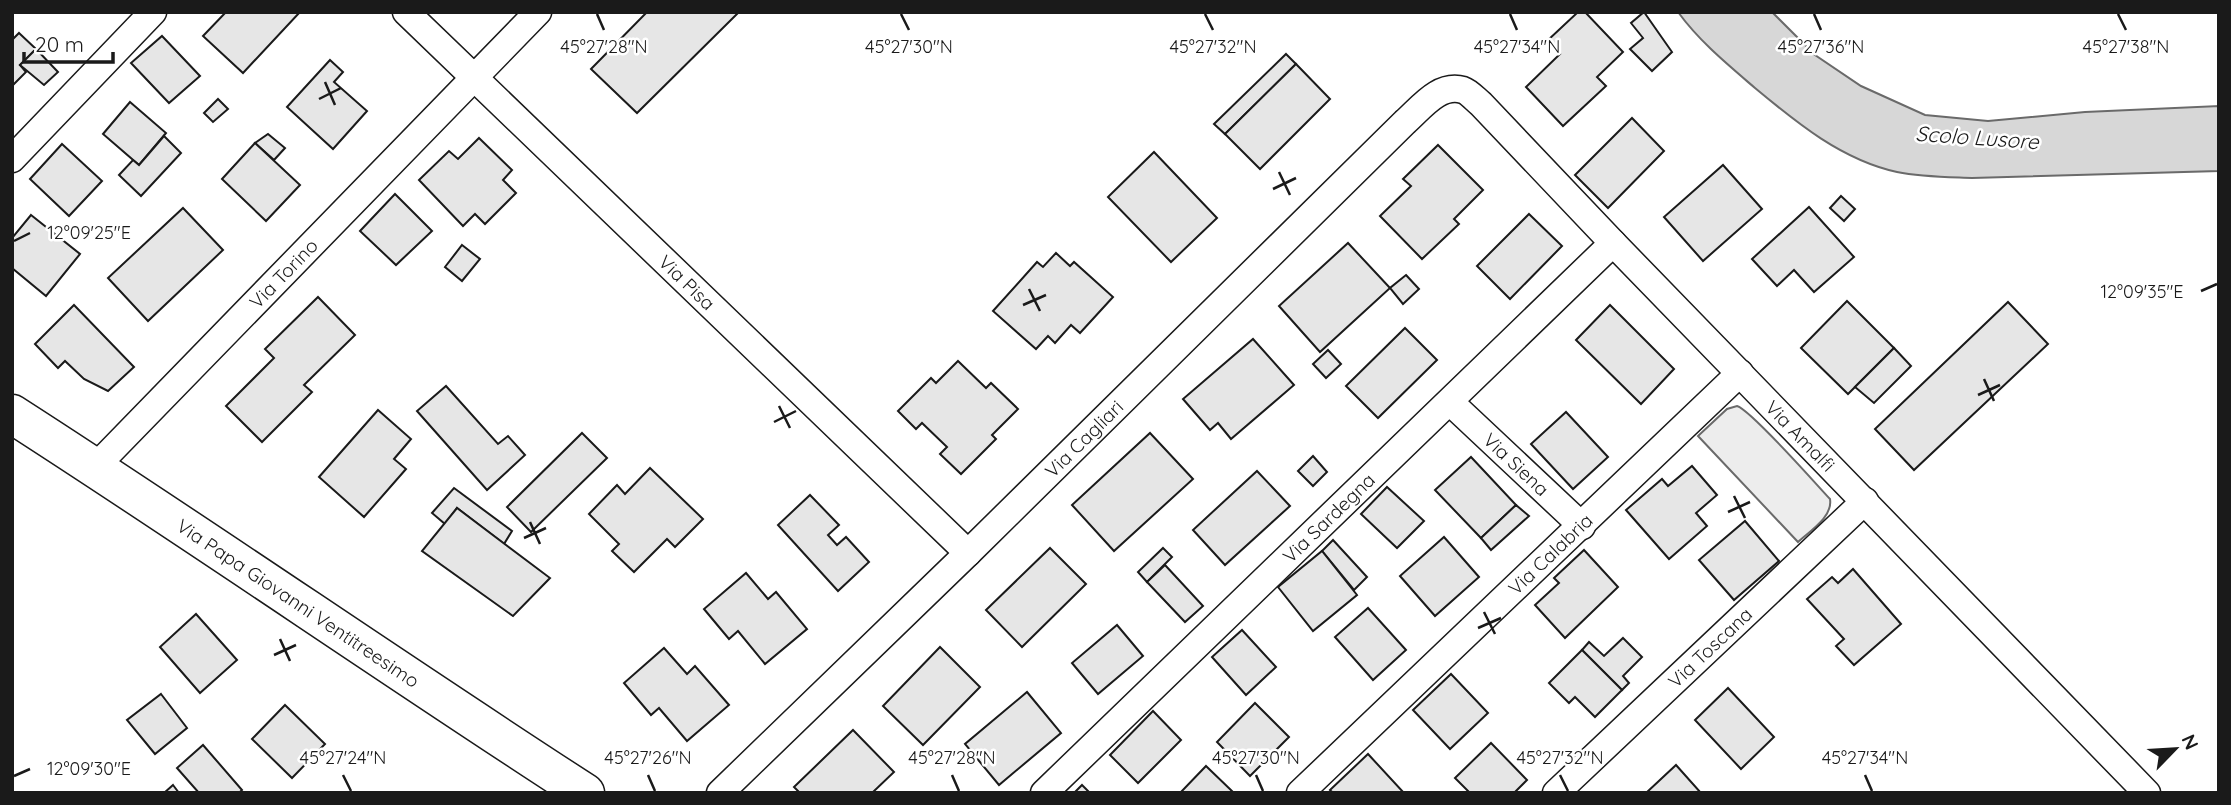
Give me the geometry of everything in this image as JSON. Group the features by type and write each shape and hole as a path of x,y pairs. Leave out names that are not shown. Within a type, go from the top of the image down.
{"main road":[{"name":"Via Papa Giovanni Ventitreesimo","path":"12,414 585,793"}],"street":[{"path":"12,159 153,12"},
{"name":"Via Pisa","path":"407,12 968,553"},
{"name":"Via Torino","path":"96,469 538,12"},
{"name":"Via Cagliari","path":"720,793 1422,106 1449,88"},
{"name":"Via Amalfi","path":"1449,88 1465,90 1481,104 2147,793"},
{"name":"Via Sardegna","path":"1044,793 1613,243"},
{"name":"Via Calabria","path":"1300,793 1740,373"},
{"name":"Via Siena","path":"1450,402 1582,526"},
{"name":"Via Toscana","path":"1556,793 1865,501"}],"shaded area":[{"path":"1737,406 1769,433 1830,499 1830,506 1824,518 1798,542 1698,436 1727,409"}],"water":[{"name":"Scolo Lusore","path":"1678,12 1772,12 1815,55 1861,86 1925,115 1988,121 2085,112 2219,106 2219,171 1972,178 1897,172 1858,159 1821,139 1714,52"}],"building":[{"path":"226,12 300,12 243,73 203,36"},
{"path":"647,12 739,12 637,113 591,69"},
{"path":"1578,12 1585,12 1623,52 1597,77 1606,86 1563,126 1526,87 1560,54 1547,41"},
{"path":"1644,12 1672,52 1652,71 1630,49 1643,38 1631,23"},
{"path":"19,33 36,49 20,65 26,72 12,86 12,40"},
{"path":"162,36 200,76 169,103 131,63"},
{"path":"36,49 58,72 44,85 20,65"},
{"path":"1286,54 1296,64 1225,134 1214,124"},
{"path":"330,60 343,72 334,82 367,111 333,149 287,107"},
{"path":"1296,64 1330,99 1260,169 1225,134"},
{"path":"218,99 228,109 213,122 204,113"},
{"path":"130,102 166,133 139,165 103,134"},
{"path":"1632,118 1664,151 1608,208 1575,175"},
{"path":"268,134 285,148 274,160 255,143"},
{"path":"164,136 181,153 141,196 119,175 133,160 139,165"},
{"path":"479,138 512,170 503,180 516,193 485,224 475,214 463,226 419,180 449,151 458,159"},
{"path":"255,143 300,185 266,221 222,179"},
{"path":"62,144 102,181 69,216 30,179"},
{"path":"1438,145 1483,190 1454,219 1459,224 1422,259 1380,216 1411,186 1403,179"},
{"path":"1154,152 1217,218 1171,262 1108,197"},
{"path":"1723,165 1762,209 1703,261 1664,217"},
{"path":"395,194 432,231 396,265 360,231"},
{"path":"1841,196 1855,209 1844,221 1830,208"},
{"path":"1809,207 1854,257 1814,292 1794,270 1777,286 1752,259"},
{"path":"183,208 223,250 148,321 108,278"},
{"path":"1529,214 1562,246 1510,299 1477,266"},
{"path":"31,215 80,254 46,296 12,268 12,238"},
{"path":"1348,243 1390,288 1320,352 1279,306"},
{"path":"462,245 480,259 462,281 445,267"},
{"path":"1056,253 1070,266 1074,262 1113,297 1080,333 1071,325 1055,343 1048,336 1036,349 993,311 1037,262 1043,267"},
{"path":"1406,275 1419,289 1403,304 1390,288"},
{"path":"318,297 355,335 304,385 312,392 262,442 226,406 274,358 265,349"},
{"path":"1847,301 1894,348 1848,394 1801,348"},
{"path":"2008,302 2048,344 1914,470 1875,429"},
{"path":"74,305 134,367 108,391 84,379 65,361 58,368 35,344"},
{"path":"1610,305 1674,369 1641,404 1576,340"},
{"path":"1405,328 1437,360 1378,418 1346,386"},
{"path":"1253,339 1294,385 1231,439 1218,423 1210,430 1183,399"},
{"path":"1894,348 1911,366 1874,403 1855,387"},
{"path":"1328,350 1341,364 1326,378 1313,364"},
{"path":"958,361 986,388 991,383 1018,409 992,435 996,439 961,474 940,454 947,447 922,423 916,429 898,411 931,378 936,383"},
{"path":"446,386 498,444 508,436 525,455 487,490 417,411"},
{"path":"378,410 411,439 394,459 406,469 364,517 319,477"},
{"path":"1566,412 1608,457 1573,489 1531,444"},
{"path":"582,433 607,458 531,532 507,507"},
{"path":"1150,433 1193,479 1114,551 1072,505"},
{"path":"1313,456 1327,472 1313,486 1298,471"},
{"path":"1471,457 1516,505 1481,538 1435,490"},
{"path":"1692,466 1717,495 1696,513 1707,526 1669,559 1626,510 1662,479 1668,486"},
{"path":"650,468 703,519 675,547 667,539 634,572 612,551 619,544 589,514 617,485 625,494"},
{"path":"1257,471 1290,506 1225,565 1193,530"},
{"path":"1387,487 1424,521 1397,548 1361,514"},
{"path":"454,488 512,531 504,544 457,508 445,524 432,513"},
{"path":"810,495 839,525 828,535 837,545 846,537 869,562 838,591 778,525"},
{"path":"1516,505 1529,516 1491,550 1481,538"},
{"path":"457,508 550,578 513,616 422,551"},
{"path":"1745,521 1779,561 1734,600 1699,560"},
{"path":"1444,537 1479,577 1435,616 1400,576"},
{"path":"1333,540 1367,577 1354,590 1322,551"},
{"path":"1050,548 1086,584 1022,647 986,610"},
{"path":"1163,548 1172,557 1147,582 1138,572"},
{"path":"1584,550 1618,587 1565,638 1535,605 1559,583 1554,578"},
{"path":"1322,551 1357,595 1313,631 1278,587"},
{"path":"1165,565 1203,606 1185,622 1147,582"},
{"path":"1853,569 1901,624 1854,665 1836,646 1844,639 1807,599 1832,577 1838,583"},
{"path":"746,573 768,599 776,592 807,629 765,664 738,631 729,639 704,609"},
{"path":"1368,608 1406,650 1373,680 1335,637"},
{"path":"196,614 237,660 200,693 160,647"},
{"path":"1117,625 1143,656 1098,694 1072,663"},
{"path":"1242,630 1276,667 1246,695 1212,657"},
{"path":"1623,638 1642,657 1623,676 1629,683 1622,690 1582,650 1589,642 1604,656"},
{"path":"940,647 980,687 923,745 883,706"},
{"path":"664,648 687,674 695,666 729,705 687,741 659,708 651,715 624,683"},
{"path":"1582,650 1622,690 1595,717 1575,697 1569,703 1549,683"},
{"path":"1451,674 1488,713 1450,749 1413,710"},
{"path":"1728,688 1774,737 1741,769 1695,720"},
{"path":"1027,692 1061,733 999,785 965,744"},
{"path":"161,694 187,728 155,754 127,720"},
{"path":"1255,703 1289,737 1250,776 1217,742"},
{"path":"285,705 325,744 292,778 252,739"},
{"path":"1153,711 1181,740 1138,783 1110,755"},
{"path":"853,730 894,772 872,793 800,793 794,787"},
{"path":"1491,743 1527,780 1514,793 1470,793 1455,778"},
{"path":"203,745 242,790 239,793 199,793 177,768"},
{"path":"1368,754 1404,793 1333,793 1330,790"},
{"path":"1676,765 1701,793 1646,793"},
{"path":"1206,766 1234,793 1180,793"},
{"path":"173,785 179,793 164,793"},
{"path":"1082,785 1090,793 1074,793"}]}
